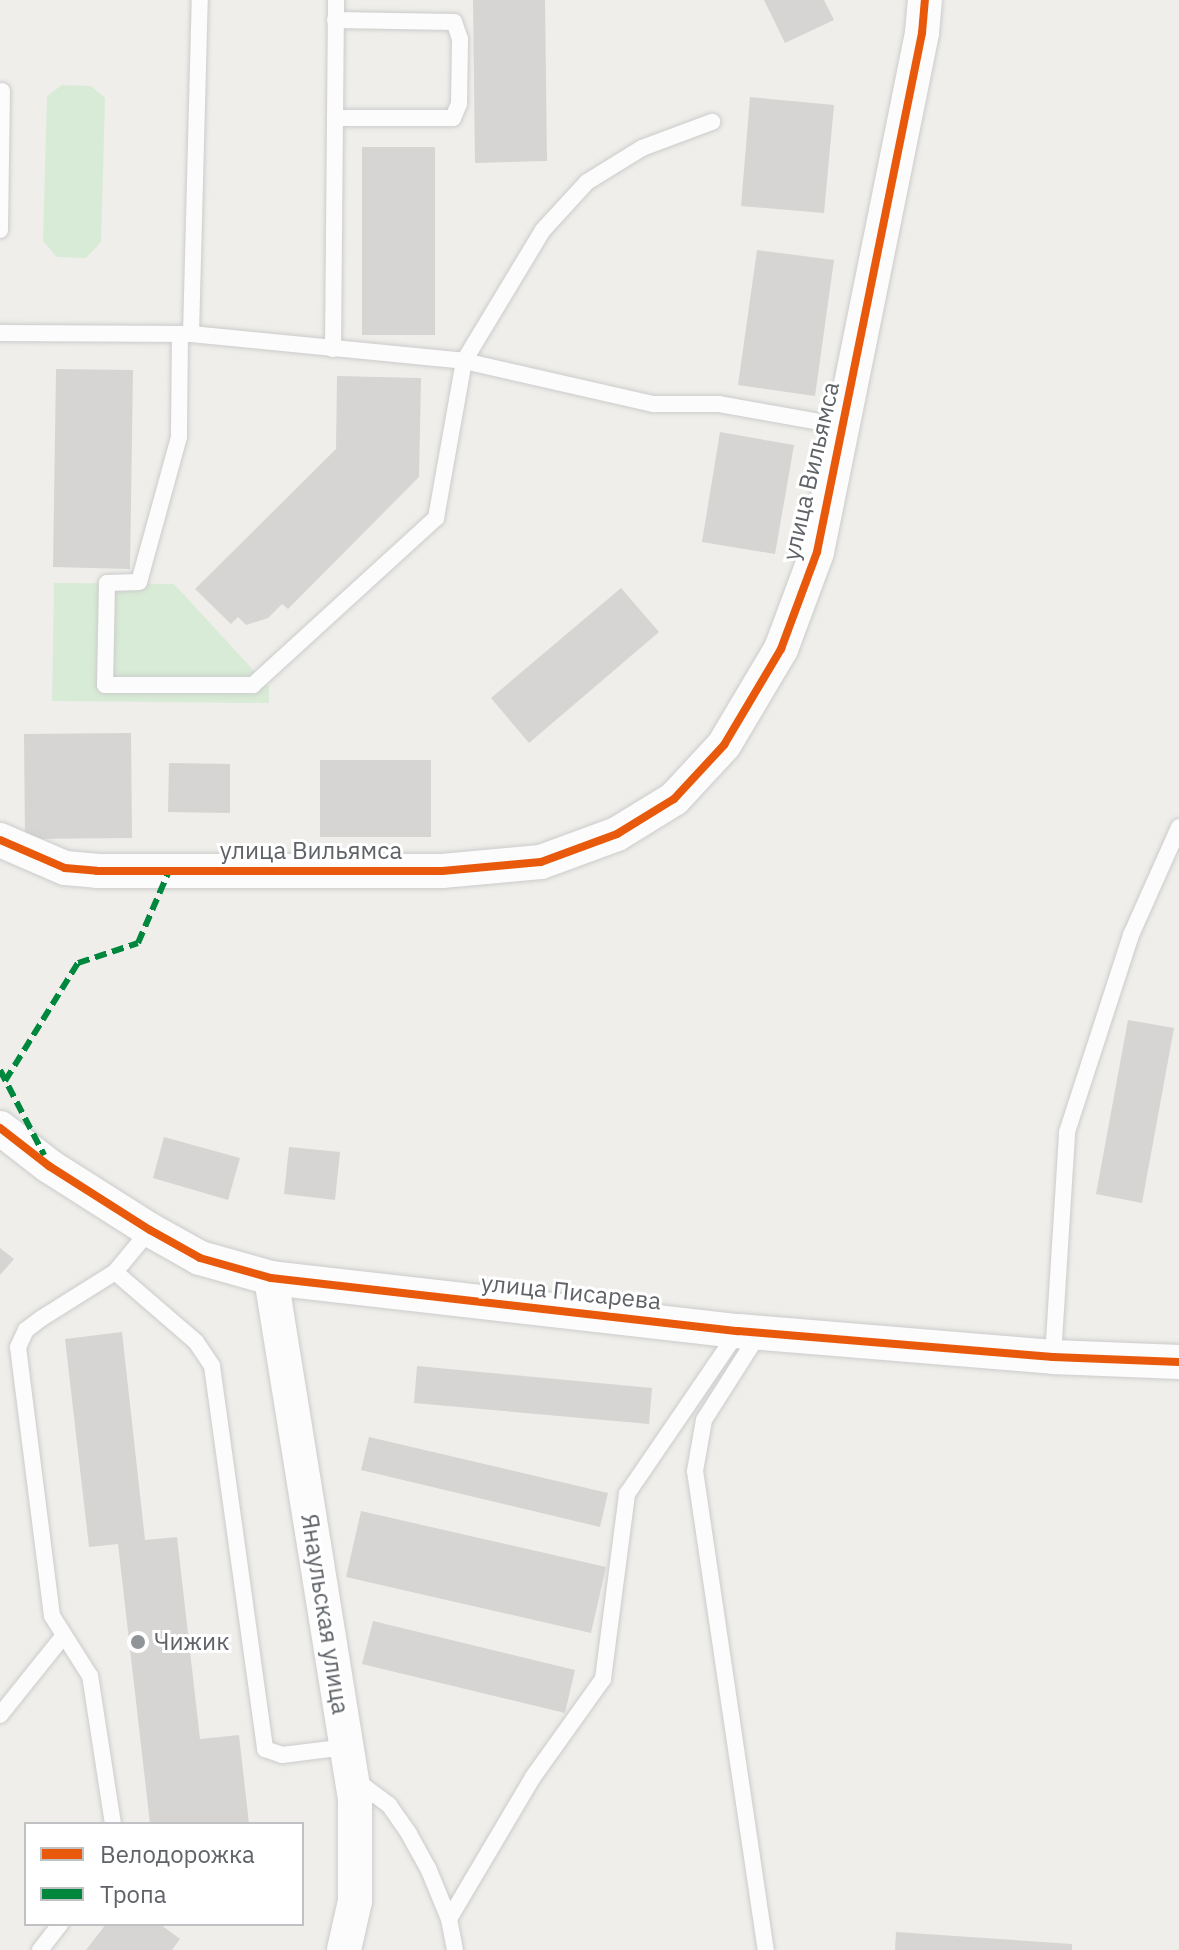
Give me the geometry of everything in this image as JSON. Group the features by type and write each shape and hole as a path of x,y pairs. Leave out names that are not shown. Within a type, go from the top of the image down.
{"street":[{"name":"улица Вильямса","path":"0,840 65,868 97,871 442,871 541,862 617,834 674,799 724,745 781,649 817,552 922,33 925,0"},
{"name":"улица Писарева","path":"0,1128 49,1166 200,1258 271,1278 749,1332 1053,1357 1179,1362"},
{"name":"Янаульская улица","path":"271,1278 355,1799 355,1901 344,1950"}],"lane":[{"path":"200,0 179,437 139,582 107,583 105,685 253,685 436,518 464,361 543,230 587,182 642,148 712,122"},
{"path":"333,349 336,0"},
{"path":"335,20 454,22 459,30 460,65 459,104 453,118 335,118"},
{"path":"0,230 2,91"},
{"path":"0,333 186,334 464,361 654,404 719,404 842,426"},
{"path":"1053,1357 1067,1132 1131,935 1179,827"},
{"path":"113,1822 90,1676 52,1616 18,1347 26,1330 115,1272 150,1230"},
{"path":"115,1272 196,1342 212,1366 265,1749 282,1755 348,1761 389,1805 428,1868 449,1919 455,1950"},
{"path":"449,1919 533,1777 603,1679 627,1494 749,1332"},
{"path":"749,1332 704,1420 695,1471 770,1948"},
{"path":"0,1715 64,1635"},
{"path":"40,1950 58,1926"}],"green space":[{"path":"62,85 91,86 105,98 101,242 86,258 57,257 43,241 47,96"},
{"path":"54,583 174,584 269,687 269,703 52,701"}],"building":[{"path":"473,0 545,0 547,161 475,163"},
{"path":"764,0 824,0 834,20 785,43"},
{"path":"750,97 834,105 824,213 741,206"},
{"path":"362,147 435,147 435,335 362,335"},
{"path":"757,250 834,260 815,396 738,385"},
{"path":"56,369 133,370 130,569 53,567"},
{"path":"337,376 421,378 419,477 288,609 282,604 268,618 246,625 238,617 231,624 195,589 336,449"},
{"path":"720,432 794,445 775,554 702,542"},
{"path":"621,588 659,632 529,743 491,698"},
{"path":"131,733 132,838 25,839 24,734"},
{"path":"320,760 431,760 431,837 320,837"},
{"path":"169,763 230,764 230,813 168,812"},
{"path":"1128,1020 1174,1028 1142,1203 1096,1194"},
{"path":"164,1137 240,1158 228,1200 153,1178"},
{"path":"289,1147 340,1152 335,1200 284,1194"},
{"path":"0,1248 14,1259 0,1275"},
{"path":"122,1332 145,1540 177,1537 200,1739 239,1735 249,1822 150,1822 118,1544 89,1547 65,1339"},
{"path":"417,1366 652,1388 649,1424 414,1403"},
{"path":"369,1437 608,1493 600,1527 361,1470"},
{"path":"361,1511 606,1567 591,1633 346,1577"},
{"path":"373,1621 575,1670 565,1713 362,1664"},
{"path":"104,1926 163,1926 180,1939 172,1950 86,1950"},
{"path":"896,1932 1072,1944 1072,1950 895,1950"}],"marked path":[{"path":"5,1081 78,963 138,943 169,871"},
{"path":"0,1070 44,1155"}],"cycle path":[{"path":"0,840 65,868 97,871 442,871 541,862 617,834 674,799 724,745 781,649 817,552 922,33 925,0"},
{"path":"0,1128 49,1166 200,1258 271,1278 738,1331 1053,1357 1179,1362"}],"place":[{"name":"Чижик","path":"138,1642"}]}
